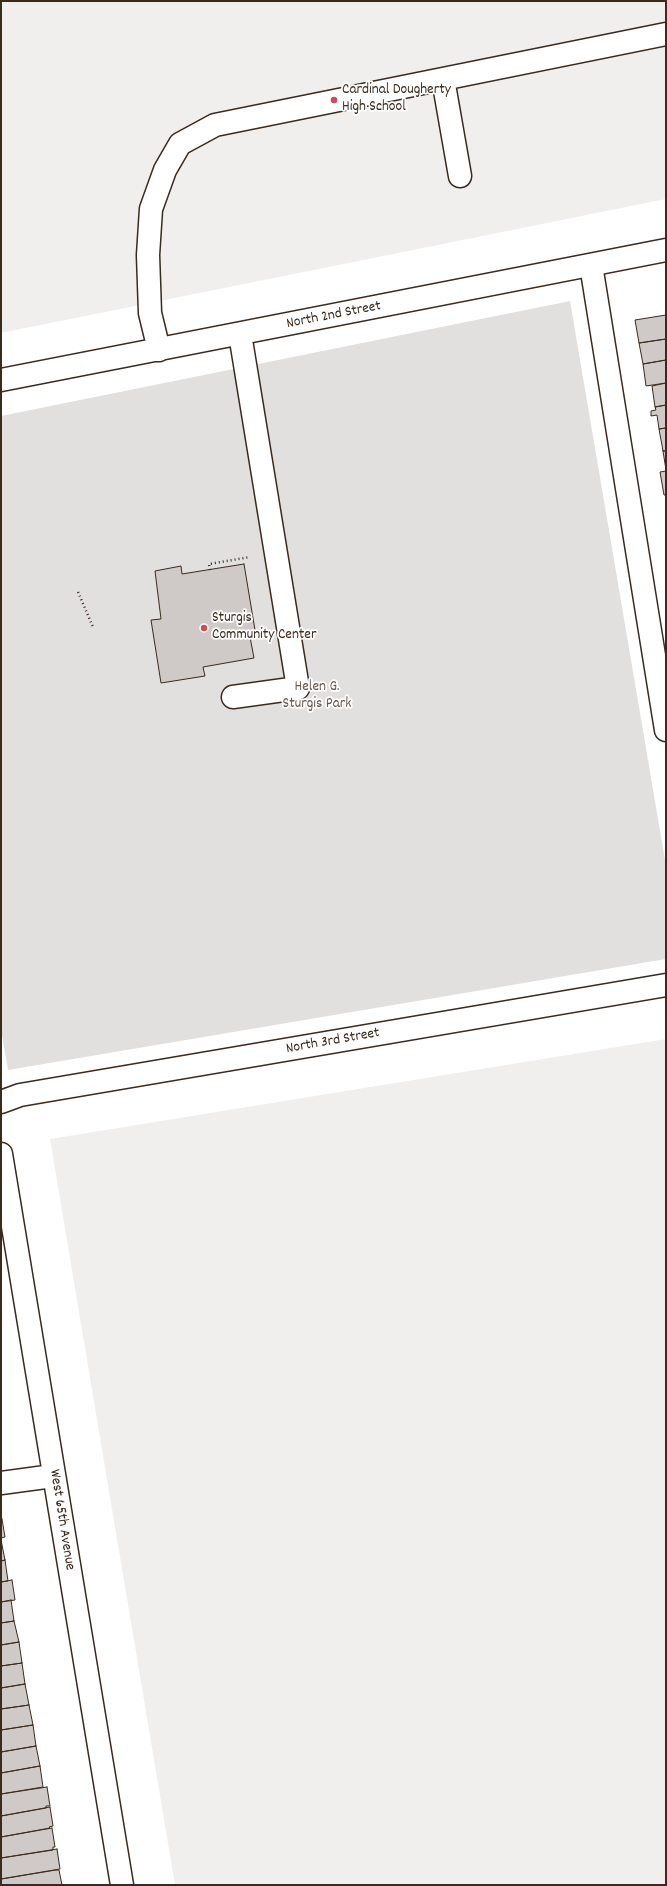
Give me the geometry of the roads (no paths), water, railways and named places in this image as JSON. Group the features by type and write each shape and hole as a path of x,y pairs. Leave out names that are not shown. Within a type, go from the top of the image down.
{"street":[{"path":"159,350 150,313 148,255 151,209 165,170 180,144 215,125 666,34"},
{"path":"443,79 460,176"},
{"name":"North 2nd Street","path":"1,380 666,250"},
{"path":"591,265 666,730"},
{"path":"233,697 298,688 240,334"},
{"name":"North 3rd Street","path":"1,1102 28,1094 666,985"},
{"name":"West 65th Avenue","path":"1,1154 53,1476 122,1885"},
{"path":"1,1483 53,1476"}],"place":[{"name":"Cardinal Dougherty High School","path":"334,100"},
{"name":"Sturgis Community Center","path":"204,628"}],"park label":[{"name":"Helen G. Sturgis Park","path":"317,696"}]}
